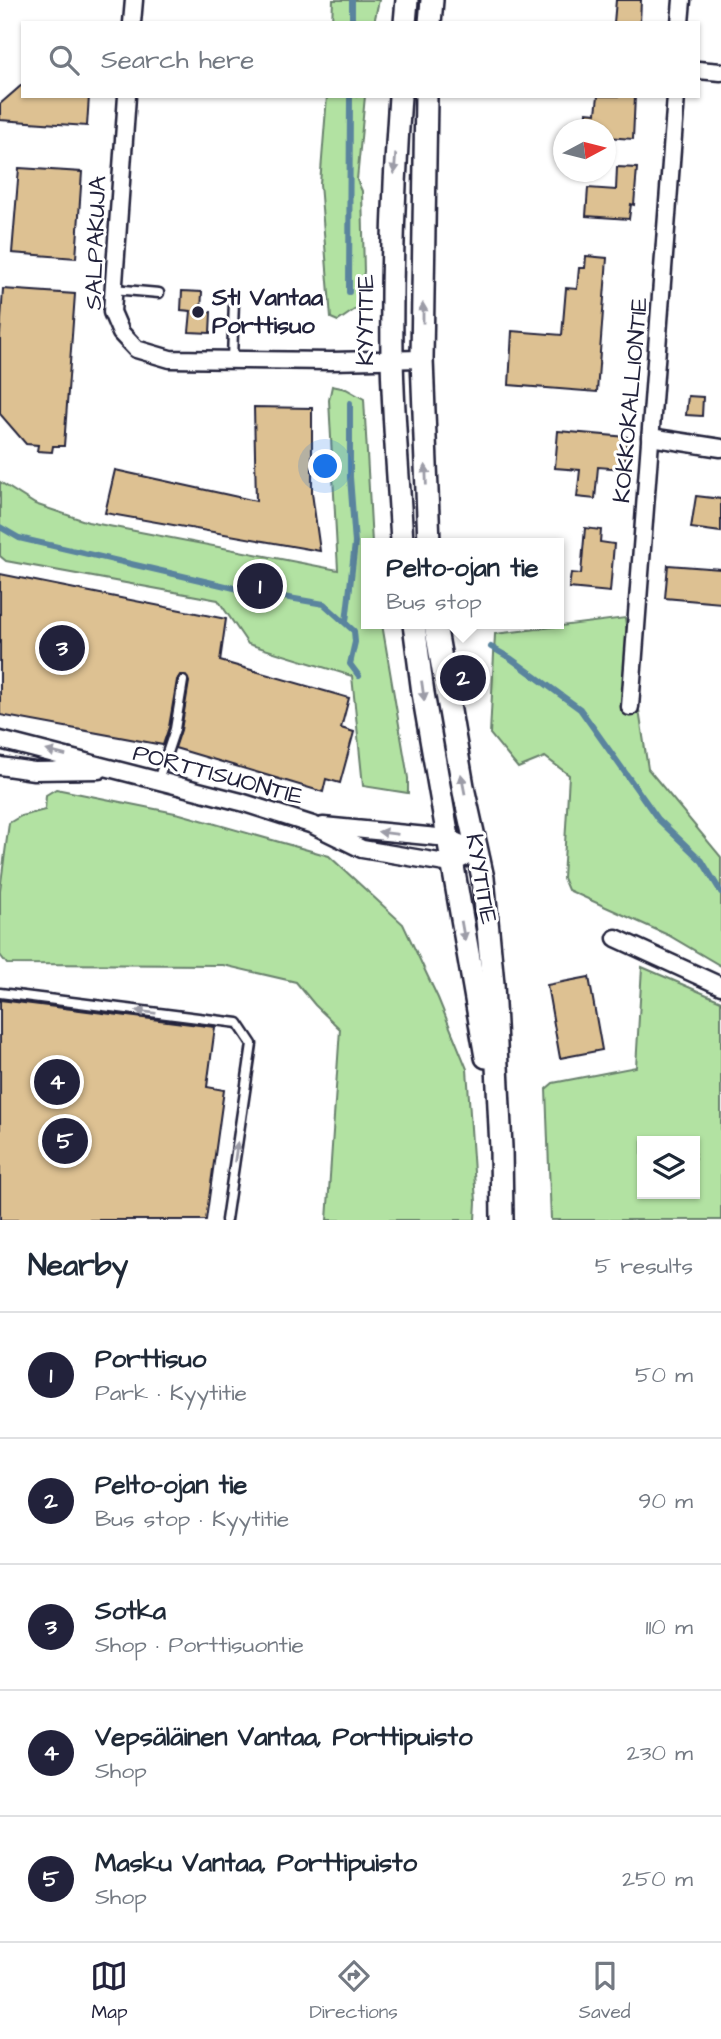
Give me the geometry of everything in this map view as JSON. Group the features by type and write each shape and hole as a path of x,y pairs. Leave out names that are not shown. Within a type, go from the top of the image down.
{"main road":[{"path":"405,21 407,0"},
{"path":"430,21 432,0"},
{"name":"KYYTITIE","path":"400,98 393,203 392,360 402,538"},
{"path":"426,98 422,359 429,538"},
{"name":"KYYTITIE","path":"415,629 423,693 500,1142"},
{"name":"KYYTITIE","path":"436,629 464,792 478,851 493,984 502,1220"}],"street":[{"path":"132,21 134,0"},
{"path":"680,21 682,0"},
{"path":"700,70 721,72"},
{"name":"SALPAKUJA","path":"127,98 112,312 121,333 136,349 170,359 232,362 422,359"},
{"name":"KOKKOKALLIONTIE","path":"630,707 676,98"},
{"path":"650,437 721,448"},
{"name":"PORTTISUONTIE","path":"0,740 241,802 313,825 362,849 452,864"},
{"name":"PORTTISUONTIE","path":"0,766 34,771 111,770"},
{"name":"PORTTISUONTIE","path":"313,825 448,838 478,851"},
{"path":"452,864 478,851"},
{"path":"616,938 721,986"}],"lane":[{"path":"113,289 159,293"},
{"path":"232,362 234,300"},
{"path":"158,780 175,729 183,681"},
{"path":"0,993 238,1023 252,1044 226,1220"}],"green space":[{"path":"333,0 379,0 374,21 332,21"},
{"path":"327,98 365,98 357,180 362,191 364,272 357,308 338,321 331,318 320,184"},
{"path":"332,386 346,389 364,399 372,538 361,538 361,629 383,629 408,778 408,793 363,786 352,676 248,644 218,600 6,561 0,556 0,482 35,504 88,522 338,570 329,400"},
{"path":"625,618 648,769 721,857 721,966 668,935 568,890 563,878 569,775 545,757 518,768 490,734 495,634 564,629 564,626"},
{"path":"56,789 180,814 329,856 403,924 438,998 467,1069 475,1220 327,1220 340,1029 296,982 223,965 7,964 0,955 0,890 9,823 21,816 45,810 46,795"},
{"path":"642,967 721,1001 721,1220 551,1220 546,1089 553,1083 636,1067"}],"building":[{"path":"616,0 641,0 640,21 614,21"},
{"path":"21,86 21,98 89,98 87,126 0,120 0,104"},
{"path":"598,98 635,98 633,139 616,138 616,119 587,119 587,112 596,113"},
{"path":"617,167 637,168 634,205 631,204 629,219 586,216 588,188 616,190"},
{"path":"19,168 82,172 76,258 12,253"},
{"path":"586,256 607,258 597,392 509,385 512,331 562,335 566,288 577,289 579,268 585,268"},
{"path":"3,289 75,294 64,446 53,446 52,452 37,451 38,445 26,444 0,414"},
{"name":"St1 Vantaa Porttisuo","path":"182,291 202,292 201,312 211,312 210,333 189,332 191,311 181,310"},
{"path":"688,396 703,397 702,416 686,415"},
{"path":"254,407 312,408 312,493 320,551 105,513 115,470 256,501"},
{"path":"558,431 627,437 624,469 598,467 595,499 577,497 580,470 555,468"},
{"path":"696,496 721,499 721,532 691,528"},
{"path":"585,528 601,530 600,542 614,544 610,592 569,588 571,573 581,574"},
{"path":"668,565 721,569 721,603 665,598"},
{"path":"0,574 226,619 220,661 349,698 341,728 354,732 340,783 326,779 323,792 175,748 181,730 189,682 185,675 180,675 177,680 163,745 0,715"},
{"path":"589,977 602,1050 560,1058 547,985"},
{"path":"0,1000 215,1027 207,1087 224,1090 206,1220 0,1220"}],"waterway":[{"path":"352,0 352,21"},
{"path":"349,292 350,98"},
{"path":"346,622 355,543 350,477 350,403"},
{"path":"0,527 19,538 243,590 324,604 354,631 355,642 350,664 359,676"},
{"path":"491,647 580,709 658,819 702,861 721,892"}],"place":[{"name":"St1 Vantaa Porttisuo","path":"198,312"},
{"name":"Porttisuo","path":"260,586"},
{"name":"Sotka","path":"62,648"},
{"name":"Pelto-ojan tie","path":"463,678"},
{"name":"Vepsäläinen Vantaa, Porttipuisto","path":"57,1082"},
{"name":"Masku Vantaa, Porttipuisto","path":"65,1141"}]}
